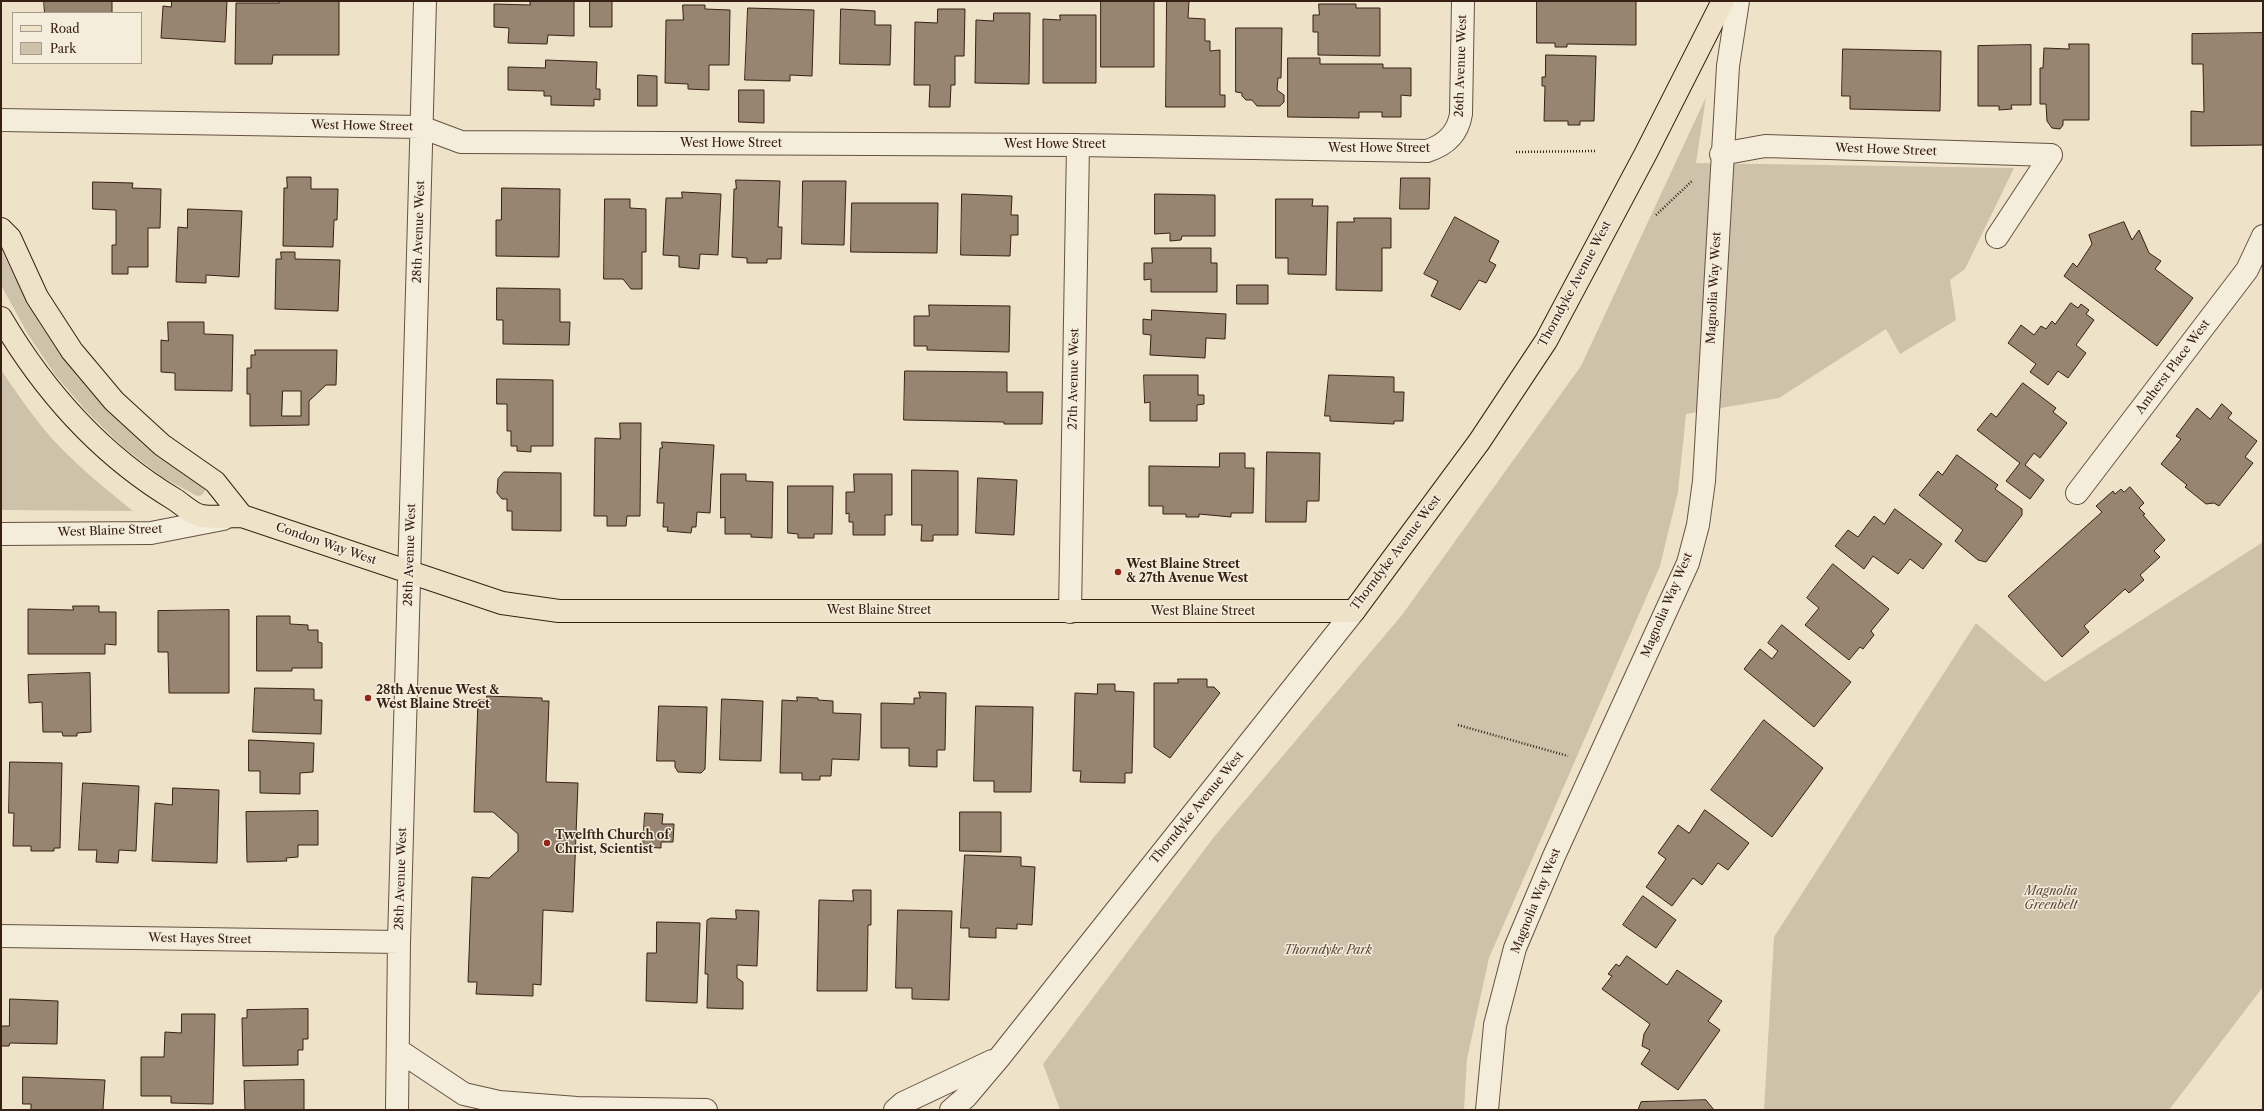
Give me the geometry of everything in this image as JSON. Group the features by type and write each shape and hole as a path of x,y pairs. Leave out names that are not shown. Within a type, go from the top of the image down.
{"main road":[{"name":"Thorndyke Avenue West","path":"1354,611 1479,442 1546,341 1646,153 1723,1"},
{"path":"1,229 10,238 37,297 72,352 109,396 162,445 215,482 242,516"},
{"name":"Condon Way West","path":"1,318 20,350 49,390 83,427 119,460 159,490 201,516 242,516 409,573"},
{"name":"West Blaine Street","path":"409,573 502,603 559,611 1354,611"}],"street":[{"name":"28th Avenue West","path":"397,1110 399,942 425,1"},
{"name":"26th Avenue West","path":"1456,131 1461,114 1463,1"},
{"name":"Magnolia Way West","path":"1487,1110 1495,1025 1515,948 1554,856 1688,563 1698,525 1704,473 1721,154 1728,66 1738,1"},
{"name":"West Howe Street","path":"1,120 421,128 461,142 1078,145 1427,151 1441,146 1456,131"},
{"name":"27th Avenue West","path":"1070,612 1078,145"},
{"name":"West Howe Street","path":"1721,154 1764,146 2051,155 1997,237"},
{"name":"Amherst Place West","path":"2077,494 2247,270 2263,236"},
{"name":"West Blaine Street","path":"1,534 151,533 242,516"},
{"name":"Thorndyke Avenue West","path":"951,1110 966,1097 998,1058 1354,611"},
{"name":"West Hayes Street","path":"1,936 399,942"},
{"path":"398,1050 464,1094 499,1102 577,1108 706,1110"},
{"name":"Thorndyke Avenue West","path":"895,1110 903,1103 998,1058"}],"path":[{"path":"1516,152 1596,151"},
{"path":"1656,215 1721,154"},
{"path":"1458,725 1576,758 1598,759"}],"green space":[{"name":"Thorndyke Park","path":"1706,97 1696,163 2014,168 1965,269 1950,280 1956,320 1900,354 1886,329 1779,398 1686,414 1678,492 1660,566 1489,958 1467,1059 1464,1110 1060,1110 1043,1064 1214,837 1402,615 1581,366"},
{"path":"1,249 25,299 36,318 58,351 76,374 114,416 135,435 157,453 204,485 205,491 202,495 197,496 162,477 123,447 88,413 56,376 29,336 1,285"},
{"path":"1,370 36,419 59,446 104,488 133,511 1,510"},
{"name":"Magnolia Greenbelt","path":"2263,542 2263,987 2169,1110 1764,1110 1774,937 1976,623 2045,682"}],"building":[{"path":"44,1 112,1 112,12 45,12"},
{"path":"172,1 227,1 225,42 161,38 163,6 171,7"},
{"path":"279,1 339,1 339,55 273,55 272,64 235,64 236,3 279,3"},
{"path":"530,1 574,1 574,36 548,35 547,44 508,43 509,28 494,27 494,4 530,5"},
{"path":"590,1 612,1 612,27 590,27"},
{"path":"1101,1 1154,1 1154,67 1101,67"},
{"path":"1167,1 1189,1 1188,18 1205,19 1205,41 1210,41 1210,51 1220,50 1220,95 1225,95 1225,107 1166,107"},
{"path":"1537,1 1636,1 1636,45 1567,44 1567,47 1555,47 1555,43 1537,43"},
{"path":"1319,4 1356,4 1356,8 1380,8 1380,56 1318,55 1318,32 1313,32 1313,15 1319,15"},
{"path":"683,5 705,5 705,9 730,10 729,65 709,65 709,90 688,89 688,84 665,83 666,20 683,20"},
{"path":"748,8 814,10 812,76 790,75 790,81 745,80"},
{"path":"841,9 875,11 875,25 891,25 890,65 840,64"},
{"path":"938,9 965,9 964,56 955,56 955,85 951,85 950,107 929,107 930,85 914,85 915,22 937,23"},
{"path":"994,13 1030,13 1029,84 975,83 976,20 993,21"},
{"path":"1060,15 1096,15 1096,83 1043,83 1043,19 1060,20"},
{"path":"1236,28 1282,28 1281,78 1278,78 1277,90 1284,95 1284,102 1280,106 1257,106 1252,100 1246,100 1242,96 1242,93 1236,92"},
{"path":"2263,33 2263,145 2191,146 2191,111 2204,112 2203,64 2192,64 2192,34"},
{"path":"2069,44 2089,44 2089,120 2063,120 2063,125 2060,129 2052,128 2047,121 2046,104 2040,104 2040,68 2043,68 2044,48 2069,49"},
{"path":"2031,45 2031,105 2011,105 2012,109 1999,110 1999,106 1978,106 1978,46"},
{"path":"1843,49 1941,51 1940,111 1850,109 1850,96 1842,96"},
{"path":"1546,55 1596,56 1594,121 1580,121 1580,125 1568,125 1568,121 1544,121 1545,86 1542,86 1542,77 1545,77"},
{"path":"1288,58 1320,58 1320,64 1383,64 1383,68 1411,68 1411,96 1401,95 1401,117 1382,117 1382,112 1359,112 1359,118 1288,117"},
{"path":"546,60 597,62 596,89 600,89 600,100 594,99 594,106 551,105 551,96 544,96 544,91 508,90 508,67 545,68"},
{"path":"638,75 657,76 657,106 638,106"},
{"path":"739,90 764,90 764,123 739,122"},
{"path":"287,177 311,177 311,189 338,189 337,220 334,220 333,247 283,246 284,188 287,188"},
{"path":"1401,178 1430,178 1429,209 1400,209"},
{"path":"736,180 780,181 778,227 782,227 781,259 767,259 767,263 747,263 747,258 732,257 734,189 736,189"},
{"path":"803,181 846,181 844,245 802,244"},
{"path":"93,182 133,183 132,188 161,189 160,228 148,228 148,267 128,267 128,274 112,274 112,245 116,245 116,210 93,209"},
{"path":"502,188 560,189 559,257 496,256 496,220 501,220"},
{"path":"682,192 721,194 718,255 700,254 699,269 679,267 679,256 663,255 666,198 682,198"},
{"path":"962,194 1012,196 1011,215 1018,215 1018,235 1011,235 1010,256 961,255"},
{"path":"1155,194 1215,195 1215,236 1182,236 1181,240 1170,241 1170,233 1155,234"},
{"path":"605,199 630,199 630,208 646,209 646,252 642,252 642,289 631,289 623,279 604,279"},
{"path":"1276,199 1313,199 1312,206 1328,206 1326,275 1288,274 1288,258 1276,258"},
{"path":"852,203 938,203 937,253 851,252"},
{"path":"188,209 242,211 239,277 206,275 206,283 176,282 178,227 187,228"},
{"path":"1455,217 1499,241 1489,261 1496,265 1486,283 1479,280 1460,310 1431,296 1438,281 1424,274"},
{"path":"1354,218 1391,218 1391,248 1382,248 1382,291 1336,290 1337,222 1354,222"},
{"path":"2124,222 2132,240 2139,230 2149,253 2161,261 2155,269 2193,298 2157,346 2064,276 2073,263 2077,267 2092,244 2089,235"},
{"path":"1152,248 1211,248 1211,263 1217,263 1217,292 1151,292 1151,279 1144,280 1144,263 1152,263"},
{"path":"281,252 295,252 295,259 340,260 338,311 275,309 276,259 281,259"},
{"path":"1237,285 1268,285 1268,304 1237,304"},
{"path":"497,288 560,289 560,322 570,322 569,345 503,344 503,320 497,320"},
{"path":"2071,303 2078,308 2081,304 2089,310 2086,314 2094,320 2076,345 2086,353 2068,378 2058,371 2048,385 2030,372 2036,364 2008,343 2021,325 2034,335 2041,326 2046,329 2052,321 2055,324"},
{"path":"929,305 1010,306 1009,352 927,350 927,346 914,346 914,316 929,316"},
{"path":"1152,310 1226,314 1225,339 1206,338 1205,358 1150,355 1151,335 1143,334 1143,319 1151,320"},
{"path":"168,322 204,322 204,334 233,335 232,391 175,390 175,373 161,372 161,340 168,341"},
{"path":"255,350 337,350 336,385 326,385 309,401 309,425 250,426 250,394 247,394 247,368 251,368 251,355 255,355","holes":["283,391 301,391 301,416 282,416"]},
{"path":"905,371 1007,372 1007,392 1043,392 1042,424 904,420"},
{"path":"1144,375 1198,375 1198,395 1204,395 1204,404 1197,405 1197,421 1150,421 1150,402 1145,403"},
{"path":"1329,375 1394,377 1394,392 1404,392 1403,421 1394,421 1394,424 1330,421 1330,416 1325,416"},
{"path":"497,379 553,380 553,446 531,446 531,452 517,451 517,446 511,446 511,431 507,431 507,404 497,404"},
{"path":"2023,383 2056,408 2053,412 2067,423 2040,458 2034,453 2025,465 2044,480 2030,499 2006,481 2020,463 1977,430 1991,413 1996,417"},
{"path":"2222,404 2232,413 2228,418 2257,441 2245,457 2253,463 2219,506 2214,503 2206,504 2185,487 2187,485 2161,464 2181,439 2176,436 2197,408 2210,419"},
{"path":"620,423 641,423 640,516 627,516 626,526 607,526 607,516 594,516 595,438 620,439"},
{"path":"662,442 714,445 710,513 697,512 696,527 692,527 691,533 667,531 668,527 663,527 664,503 657,503 660,448 662,448"},
{"path":"1267,452 1320,453 1319,501 1307,501 1306,522 1266,522"},
{"path":"1220,453 1245,453 1245,468 1254,468 1253,513 1231,513 1231,517 1199,514 1199,517 1186,517 1186,514 1163,514 1163,506 1149,506 1149,466 1219,467"},
{"path":"1957,455 1998,485 1995,489 2022,509 2022,515 1986,562 1978,560 1955,541 1963,530 1919,495 1938,471 1942,475"},
{"path":"912,470 958,471 958,535 933,535 933,541 921,541 922,525 912,525"},
{"path":"504,472 561,473 561,531 512,530 512,511 507,511 507,499 502,499 497,493 498,479"},
{"path":"721,474 746,474 746,481 773,482 772,538 751,537 751,534 725,534 725,517 721,518"},
{"path":"854,474 892,474 892,515 885,515 885,535 853,535 853,522 849,522 849,513 846,514 846,492 854,492"},
{"path":"978,478 1017,480 1014,535 976,533"},
{"path":"788,486 833,486 832,534 814,534 814,538 798,538 798,534 788,533"},
{"path":"2130,487 2144,503 2139,508 2145,514 2143,515 2165,540 2154,551 2160,557 2140,575 2144,580 2129,593 2125,589 2084,626 2089,632 2062,657 2008,596 2102,512 2096,506 2113,491 2115,494 2121,489 2124,492"},
{"path":"1895,509 1942,544 1923,569 1910,559 1898,574 1873,556 1864,569 1835,546 1848,530 1858,537 1874,516 1884,524"},
{"path":"1833,564 1889,609 1871,631 1874,635 1863,649 1860,647 1849,660 1805,625 1819,608 1807,598"},
{"path":"73,606 99,606 99,612 116,612 116,645 105,644 105,654 28,654 28,609 73,610"},
{"path":"229,610 229,693 169,693 168,652 158,652 158,611"},
{"path":"257,616 290,616 290,624 308,625 308,630 318,630 318,642 322,643 322,668 292,668 292,671 257,671"},
{"path":"1782,625 1851,682 1814,727 1744,669 1760,649 1772,659 1778,651 1768,643"},
{"path":"90,673 91,732 77,733 77,736 63,736 62,732 43,732 42,702 29,703 28,675"},
{"path":"1178,679 1207,679 1207,687 1214,687 1220,693 1170,758 1154,747 1154,683 1178,683"},
{"path":"1098,684 1115,684 1115,691 1134,692 1132,773 1125,773 1125,783 1080,782 1081,771 1073,771 1075,693 1097,694"},
{"path":"255,688 314,689 314,700 322,700 321,734 253,732"},
{"path":"919,692 946,693 945,750 937,750 937,767 909,766 909,748 881,748 881,703 914,704 914,698 920,698"},
{"name":"Twelfth Church of Christ, Scientist","path":"487,696 542,698 542,701 549,701 546,782 578,783 573,912 543,910 541,985 533,984 533,996 476,994 477,982 468,982 472,877 489,878 518,851 518,834 493,812 474,812 478,700 487,700"},
{"path":"797,697 818,698 818,700 833,701 833,713 861,714 859,760 832,759 831,776 820,776 820,780 802,780 802,773 780,773 782,700 797,701"},
{"path":"722,699 763,701 761,761 720,760"},
{"path":"659,706 707,707 705,769 701,773 678,772 675,767 675,761 657,761"},
{"path":"976,706 1033,707 1031,792 994,792 994,781 974,781"},
{"path":"1764,720 1823,768 1772,837 1711,790"},
{"path":"249,740 314,743 313,772 300,773 300,794 260,793 260,771 249,771"},
{"path":"10,762 62,763 60,848 54,848 54,851 31,851 31,846 13,846 14,813 9,813"},
{"path":"83,783 139,786 136,851 119,850 118,863 96,862 97,850 79,850"},
{"path":"173,788 219,790 217,863 152,861 155,803 172,805"},
{"path":"1705,810 1749,843 1728,870 1718,863 1702,885 1693,878 1672,906 1646,887 1666,859 1658,853 1678,825 1689,833"},
{"path":"318,811 318,845 298,845 298,857 286,858 287,861 247,862 246,812"},
{"path":"960,812 1001,812 1001,852 960,851"},
{"path":"645,813 663,814 662,824 674,824 673,842 661,842 661,848 643,847"},
{"path":"965,855 1021,857 1021,866 1035,867 1032,925 1017,924 1017,929 996,928 996,938 969,937 969,928 961,928"},
{"path":"853,890 871,890 871,925 868,925 867,991 817,991 819,900 853,901"},
{"path":"1643,896 1676,920 1656,948 1623,925"},
{"path":"736,910 759,911 757,966 737,965 737,978 743,982 743,1009 707,1008 708,974 705,974 707,920 711,918 736,919"},
{"path":"898,910 952,911 949,1000 912,999 912,988 896,988"},
{"path":"657,922 700,923 697,1003 646,1001 647,953 656,953"},
{"path":"1627,956 1667,985 1677,970 1722,1001 1708,1021 1720,1030 1678,1090 1641,1064 1650,1050 1642,1046 1644,1034 1650,1024 1602,989 1612,976 1608,974 1616,964 1619,966"},
{"path":"10,999 58,1001 57,1044 10,1043 9,1046 1,1046 1,1026 9,1026"},
{"path":"308,1009 308,1039 303,1039 303,1050 298,1050 298,1065 243,1066 242,1018 247,1018 247,1010"},
{"path":"182,1014 215,1014 213,1104 171,1103 171,1096 141,1096 141,1057 164,1057 165,1032 181,1033"},
{"path":"23,1077 105,1080 103,1109 107,1110 31,1110 31,1104 23,1104"},
{"path":"304,1080 304,1110 245,1110 244,1081"},
{"path":"1706,1100 1714,1110 1638,1110 1641,1102"}],"place":[{"name":"West Blaine Street & 27th Avenue West","path":"1118,572"},
{"name":"28th Avenue West & West Blaine Street","path":"368,698"},
{"name":"Twelfth Church of Christ, Scientist","path":"547,843"}]}
